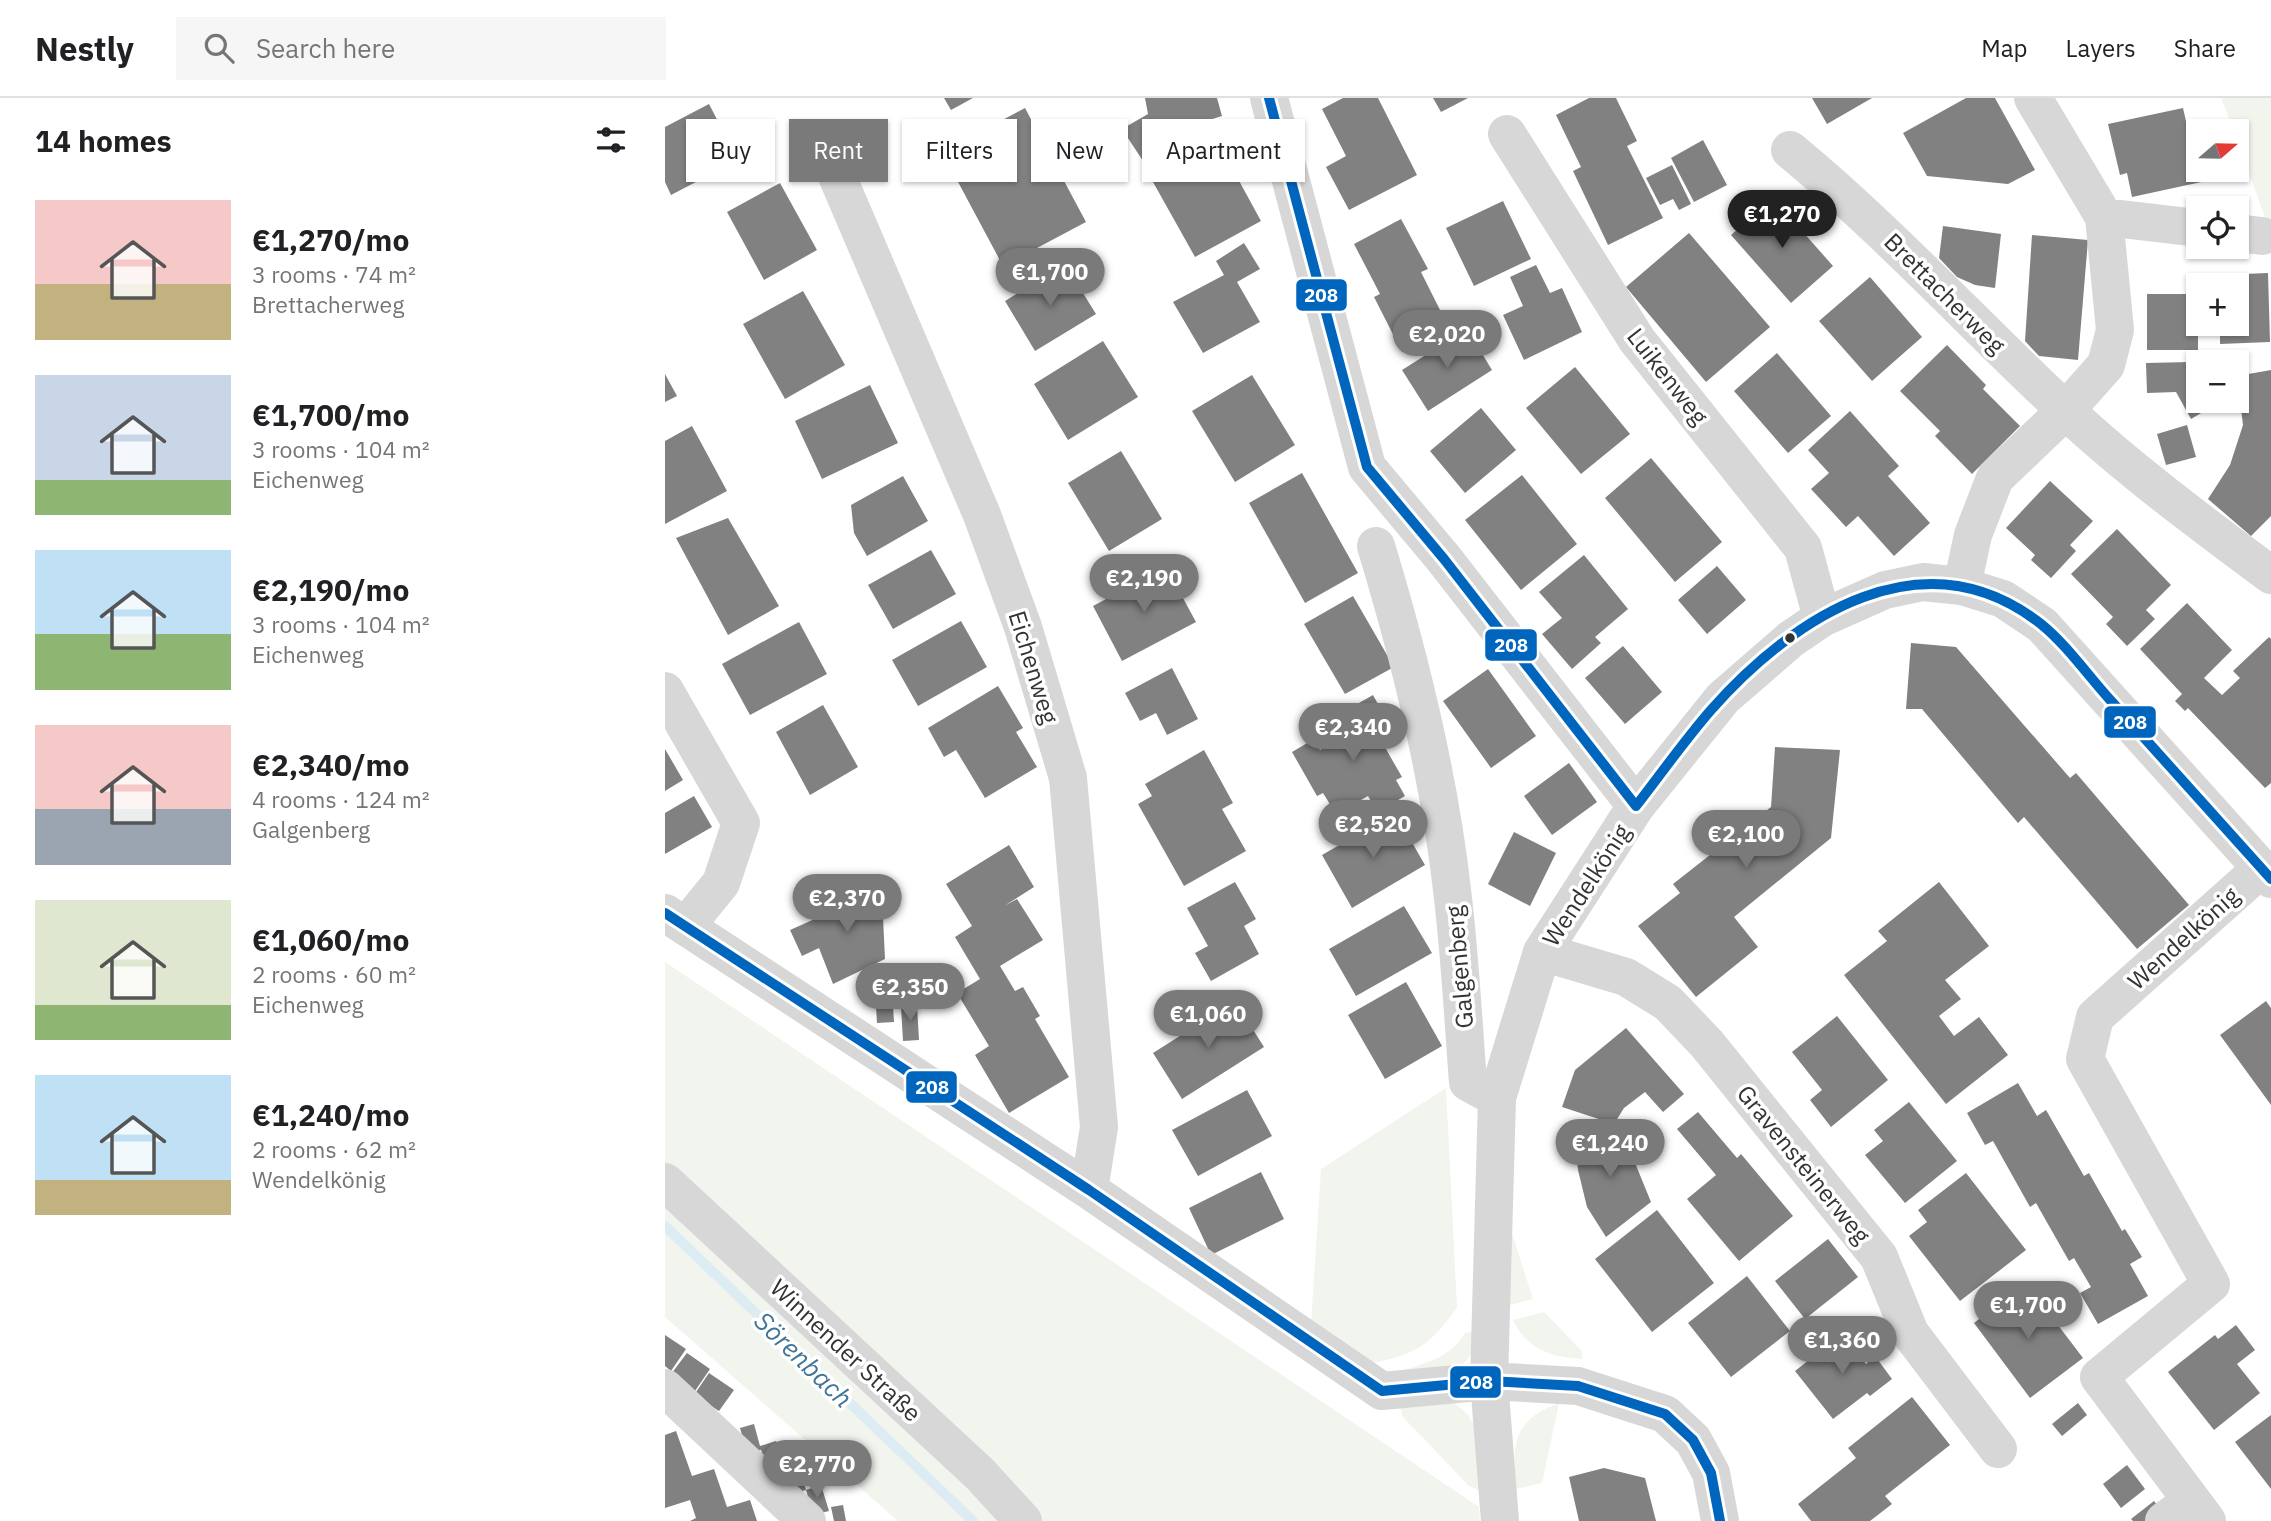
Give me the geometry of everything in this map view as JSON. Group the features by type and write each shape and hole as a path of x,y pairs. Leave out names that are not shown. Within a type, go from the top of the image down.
{"street":[{"path":"1269,98 1367,467 1444,559 1636,806"},
{"path":"1962,586 1973,535 1995,478 2065,411 2106,365 2115,330 2103,217 2033,98"},
{"name":"Luikenweg","path":"1507,134 1637,340 1803,548 1822,618"},
{"name":"Brettacherweg","path":"1790,150 1854,203 2065,411 2210,530 2271,575"},
{"name":"Eichenweg","path":"840,182 982,515 1023,627 1068,778 1099,1127 1089,1190"},
{"path":"2103,217 2186,227"},
{"name":"Galgenberg","path":"1376,546 1396,614 1431,759 1452,889 1468,1082 1497,1098"},
{"path":"1396,614 1406,587 1444,559"},
{"name":"Wendelkönig","path":"1500,1521 1489,1381 1497,1098 1542,952 1636,806 1723,698 1791,639 1822,618 1885,590 1923,582 1962,586 2003,599 2042,625 2266,874 2095,1017 2085,1059 2211,1284 2099,1377 2187,1514"},
{"path":"665,691 741,823 721,883 675,920 1089,1190 1382,1391 1489,1381 1578,1386 1665,1414 1693,1440 1711,1473 1720,1521"},
{"name":"Gravensteinerweg","path":"1542,952 1626,977 1668,1003 1699,1036 1879,1257 1910,1333 1998,1449"},
{"name":"Winnender Straße","path":"665,1181 980,1474 1023,1521"},
{"path":"665,1388 807,1521"}],"shaded area":[{"path":"2221,98 2271,98 2271,234 2249,173 2249,119 2229,119"},
{"path":"665,962 1479,1507 1480,1521 898,1521 665,1317"},
{"path":"1446,1088 1457,1308 1439,1331 1422,1346 1373,1363 1311,1324 1321,1169"},
{"path":"1509,1224 1533,1299 1510,1305"},
{"path":"1544,1312 1582,1351 1582,1359 1541,1350 1525,1338 1513,1320"},
{"path":"1476,1331 1470,1357 1454,1369 1431,1372 1405,1370 1447,1353 1465,1333"},
{"path":"1454,1403 1465,1411 1472,1421 1479,1441 1479,1490 1469,1486 1402,1416 1400,1405"},
{"path":"1559,1403 1542,1483 1516,1489 1514,1459 1518,1436 1532,1417"}],"building":[{"path":"944,98 973,98 951,110"},
{"path":"1145,98 1217,98 1222,116 1212,119 1142,119 1142,159 1128,138 1128,126 1148,114"},
{"path":"1343,98 1378,98 1417,175 1349,210 1326,167 1346,156 1322,109"},
{"path":"1433,98 1468,98 1441,112"},
{"path":"1589,98 1616,98 1637,141 1627,146 1663,218 1608,245 1573,171 1581,167 1556,115"},
{"path":"1812,98 1872,98 1827,124"},
{"path":"1966,98 1995,98 2035,170 2008,184 1927,176 1903,133"},
{"path":"709,104 717,119 686,119 686,182 696,182 671,195 665,182 665,127"},
{"path":"1025,108 1031,119 1031,182 1065,182 1086,222 1003,266 958,182 1017,182 1017,119 1004,119"},
{"path":"2183,108 2186,121 2186,182 2201,182 2132,197 2127,173 2120,175 2108,124"},
{"path":"1703,140 1727,185 1694,202 1671,158"},
{"path":"1672,165 1691,204 1679,210 1673,199 1660,205 1646,178"},
{"path":"1153,182 1240,182 1261,221 1195,257"},
{"path":"780,183 817,250 764,280 727,212"},
{"path":"1773,198 1833,266 1791,303 1731,235"},
{"path":"1503,201 1531,259 1474,286 1446,228"},
{"path":"1401,219 1428,269 1421,272 1449,328 1402,352 1374,297 1380,294 1354,244"},
{"path":"1943,226 2001,234 1995,288 1975,285 1957,277 1939,258"},
{"path":"1689,233 1770,327 1706,382 1626,287"},
{"path":"2032,235 2088,240 2078,360 2039,356 2025,341"},
{"path":"1244,243 1260,269 1237,282 1260,322 1203,353 1173,302 1224,275 1216,261"},
{"path":"1065,264 1096,314 1035,351 1005,301"},
{"path":"1536,265 1550,293 1562,288 1582,332 1524,360 1503,315 1523,306 1510,277"},
{"path":"2268,273 2270,342 2220,344 2220,336 2249,336 2249,274"},
{"path":"1870,277 1922,337 1872,381 1819,321"},
{"path":"803,291 845,365 785,399 743,324"},
{"path":"2147,294 2186,294 2186,336 2198,336 2198,350 2147,350"},
{"path":"1467,329 1492,370 1428,411 1402,370"},
{"path":"1103,341 1138,397 1068,440 1034,384"},
{"path":"1947,345 1986,385 1983,389 2020,426 1972,474 1935,436 1940,431 1900,391"},
{"path":"1777,353 1831,416 1788,453 1734,391"},
{"path":"2186,362 2186,410 2176,392 2147,393 2146,363"},
{"path":"1575,367 1630,434 1581,474 1526,408"},
{"path":"2271,370 2271,516 2251,536 2208,499 2230,465 2243,425 2242,413 2249,413 2249,374"},
{"path":"665,374 677,396 665,402"},
{"path":"1252,375 1295,445 1235,482 1192,411"},
{"path":"870,385 898,443 822,479 795,421"},
{"path":"1481,408 1516,450 1465,493 1430,451"},
{"path":"1850,411 1899,466 1888,476 1930,523 1894,556 1858,516 1846,527 1811,489 1829,473 1808,450"},
{"path":"2188,413 2201,413 2191,419"},
{"path":"2187,425 2196,457 2166,465 2157,434"},
{"path":"692,426 727,491 665,524 665,441"},
{"path":"1121,451 1162,519 1109,551 1068,483"},
{"path":"1651,458 1722,542 1675,582 1605,498"},
{"path":"1302,473 1358,573 1305,603 1249,503"},
{"path":"1522,475 1577,544 1521,590 1465,520"},
{"path":"903,476 928,521 867,556 854,533 851,505"},
{"path":"2050,481 2093,521 2070,545 2076,551 2051,578 2031,560 2035,555 2006,528"},
{"path":"728,518 779,606 728,635 676,538"},
{"path":"2117,529 2171,585 2146,610 2155,619 2127,646 2106,624 2113,617 2071,574"},
{"path":"931,550 956,594 893,629 868,585"},
{"path":"1584,555 1628,609 1595,637 1601,643 1572,669 1542,634 1562,618 1539,592"},
{"path":"1717,566 1746,600 1707,634 1678,600"},
{"path":"1166,567 1196,622 1122,661 1093,606"},
{"path":"1353,596 1394,667 1345,694 1304,624"},
{"path":"2187,603 2232,650 2204,678 2222,695 2240,678 2233,671 2269,637 2271,639 2271,783 2265,788 2188,708 2185,711 2175,701 2182,694 2140,649"},
{"path":"961,621 987,667 918,706 892,660"},
{"path":"799,622 827,674 750,715 722,664"},
{"path":"1911,643 1956,647 2070,778 2076,773 2189,905 2137,949 2024,817 2018,823 1922,709 1906,709"},
{"path":"1623,646 1662,692 1625,724 1585,678"},
{"path":"1172,668 1198,719 1167,735 1156,713 1140,721 1125,693"},
{"path":"1488,669 1536,736 1491,768 1443,701"},
{"path":"998,686 1023,728 1016,732 1037,767 985,798 956,750 944,757 928,728"},
{"path":"1373,695 1384,715 1371,723 1402,777 1396,780 1405,796 1377,812 1368,796 1336,814 1323,793 1317,796 1292,752 1314,739 1320,750 1347,734 1336,716"},
{"path":"823,705 858,767 810,795 776,732"},
{"path":"1775,747 1840,750 1831,838 1734,917 1758,947 1696,997 1638,926 1680,893 1673,884 1771,807"},
{"path":"665,749 683,780 665,791"},
{"path":"1204,750 1233,803 1222,809 1246,851 1184,886 1138,804 1152,796 1145,784"},
{"path":"1569,763 1597,802 1552,835 1524,796"},
{"path":"694,796 712,827 665,854 665,813"},
{"path":"1395,813 1425,865 1352,908 1322,855"},
{"path":"1514,832 1556,853 1530,906 1488,884"},
{"path":"1009,845 1034,887 1004,906 1017,899 1043,940 1000,966 1015,991 1023,987 1040,1016 1035,1019 1069,1077 1009,1113 975,1055 989,1046 957,993 980,979 955,937 972,926 946,884"},
{"path":"1235,882 1256,919 1244,926 1259,954 1211,981 1195,953 1208,946 1187,908"},
{"path":"1939,882 1989,946 1945,980 1961,999 1939,1016 1954,1036 1979,1017 2008,1055 1946,1104 1844,975 1887,941 1878,931"},
{"path":"873,883 888,915 883,917 885,959 833,984 819,948 802,956 790,930 817,918 814,912"},
{"path":"1404,906 1432,953 1356,996 1329,949"},
{"path":"1406,982 1442,1046 1385,1079 1348,1015"},
{"path":"892,988 894,1022 877,1023 875,989"},
{"path":"1235,1001 1264,1047 1182,1099 1153,1053"},
{"path":"2266,1001 2271,1008 2271,1105 2220,1035"},
{"path":"917,1005 919,1040 903,1041 901,1007"},
{"path":"1837,1016 1888,1080 1831,1127 1810,1100 1822,1090 1792,1052"},
{"path":"1626,1028 1684,1094 1663,1112 1645,1092 1624,1108 1614,1124 1562,1107 1575,1070"},
{"path":"2018,1083 2037,1116 2046,1110 2084,1176 2089,1173 2122,1231 2125,1229 2142,1257 2130,1264 2148,1296 2098,1324 2080,1293 2091,1287 2074,1258 2069,1261 2036,1203 2030,1207 1993,1141 1985,1145 1967,1113"},
{"path":"1247,1090 1272,1136 1198,1176 1172,1130"},
{"path":"1909,1102 1957,1161 1905,1203 1865,1155 1883,1141 1874,1130"},
{"path":"1698,1112 1737,1158 1741,1154 1793,1216 1739,1261 1687,1199 1716,1175 1677,1129"},
{"path":"1631,1132 1633,1158 1651,1202 1606,1237 1587,1207 1578,1170 1575,1138"},
{"path":"1261,1172 1284,1219 1211,1255 1189,1208"},
{"path":"1966,1173 2026,1250 1960,1301 1909,1236 1927,1222 1918,1210"},
{"path":"1657,1210 1714,1283 1652,1332 1595,1259"},
{"path":"1828,1239 1858,1277 1805,1319 1775,1281"},
{"path":"1747,1276 1790,1331 1731,1377 1688,1323"},
{"path":"2026,1283 2083,1358 2030,1398 1974,1323"},
{"path":"2236,1325 2255,1350 2237,1364 2260,1393 2214,1430 2168,1372 2215,1335 2218,1339"},
{"path":"1842,1334 1866,1364 1875,1356 1892,1379 1870,1396 1867,1393 1833,1419 1795,1371"},
{"path":"665,1335 686,1349 671,1371 665,1366"},
{"path":"687,1353 710,1369 695,1391 671,1374"},
{"path":"709,1373 734,1390 719,1411 694,1395"},
{"path":"1912,1397 1950,1445 1885,1496 1892,1504 1870,1521 1811,1521 1798,1504 1856,1458 1848,1448"},
{"path":"2078,1403 2087,1415 2062,1436 2052,1424"},
{"path":"2271,1415 2271,1489 2235,1442"},
{"path":"754,1424 760,1446 776,1441 782,1463 797,1459 806,1490 791,1494 784,1468 768,1473 761,1450 747,1453 740,1428"},
{"path":"676,1431 692,1476 714,1469 727,1507 750,1500 757,1521 690,1521 696,1518 690,1500 665,1508 665,1435"},
{"path":"2127,1465 2145,1489 2121,1508 2103,1484"},
{"path":"1604,1468 1645,1478 1656,1521 1579,1521 1569,1477"},
{"path":"821,1485 829,1511 813,1515 806,1490"},
{"path":"2154,1501 2164,1514 2154,1521 2131,1519"},
{"path":"843,1505 846,1521 834,1521 831,1507"}],"waterway":[{"name":"Sörenbach","path":"665,1226 973,1521"}],"transit line":[{"name":"208","path":"1269,98 1367,467 1444,559 1636,806"},
{"name":"208","path":"1636,806 1711,710 1781,644 1821,617 1863,597 1907,586 1951,585 1996,597 2051,632 2271,879"},
{"name":"208","path":"665,913 1089,1190 1382,1391 1489,1381 1578,1386 1665,1414 1693,1440 1711,1473 1720,1521"}]}
